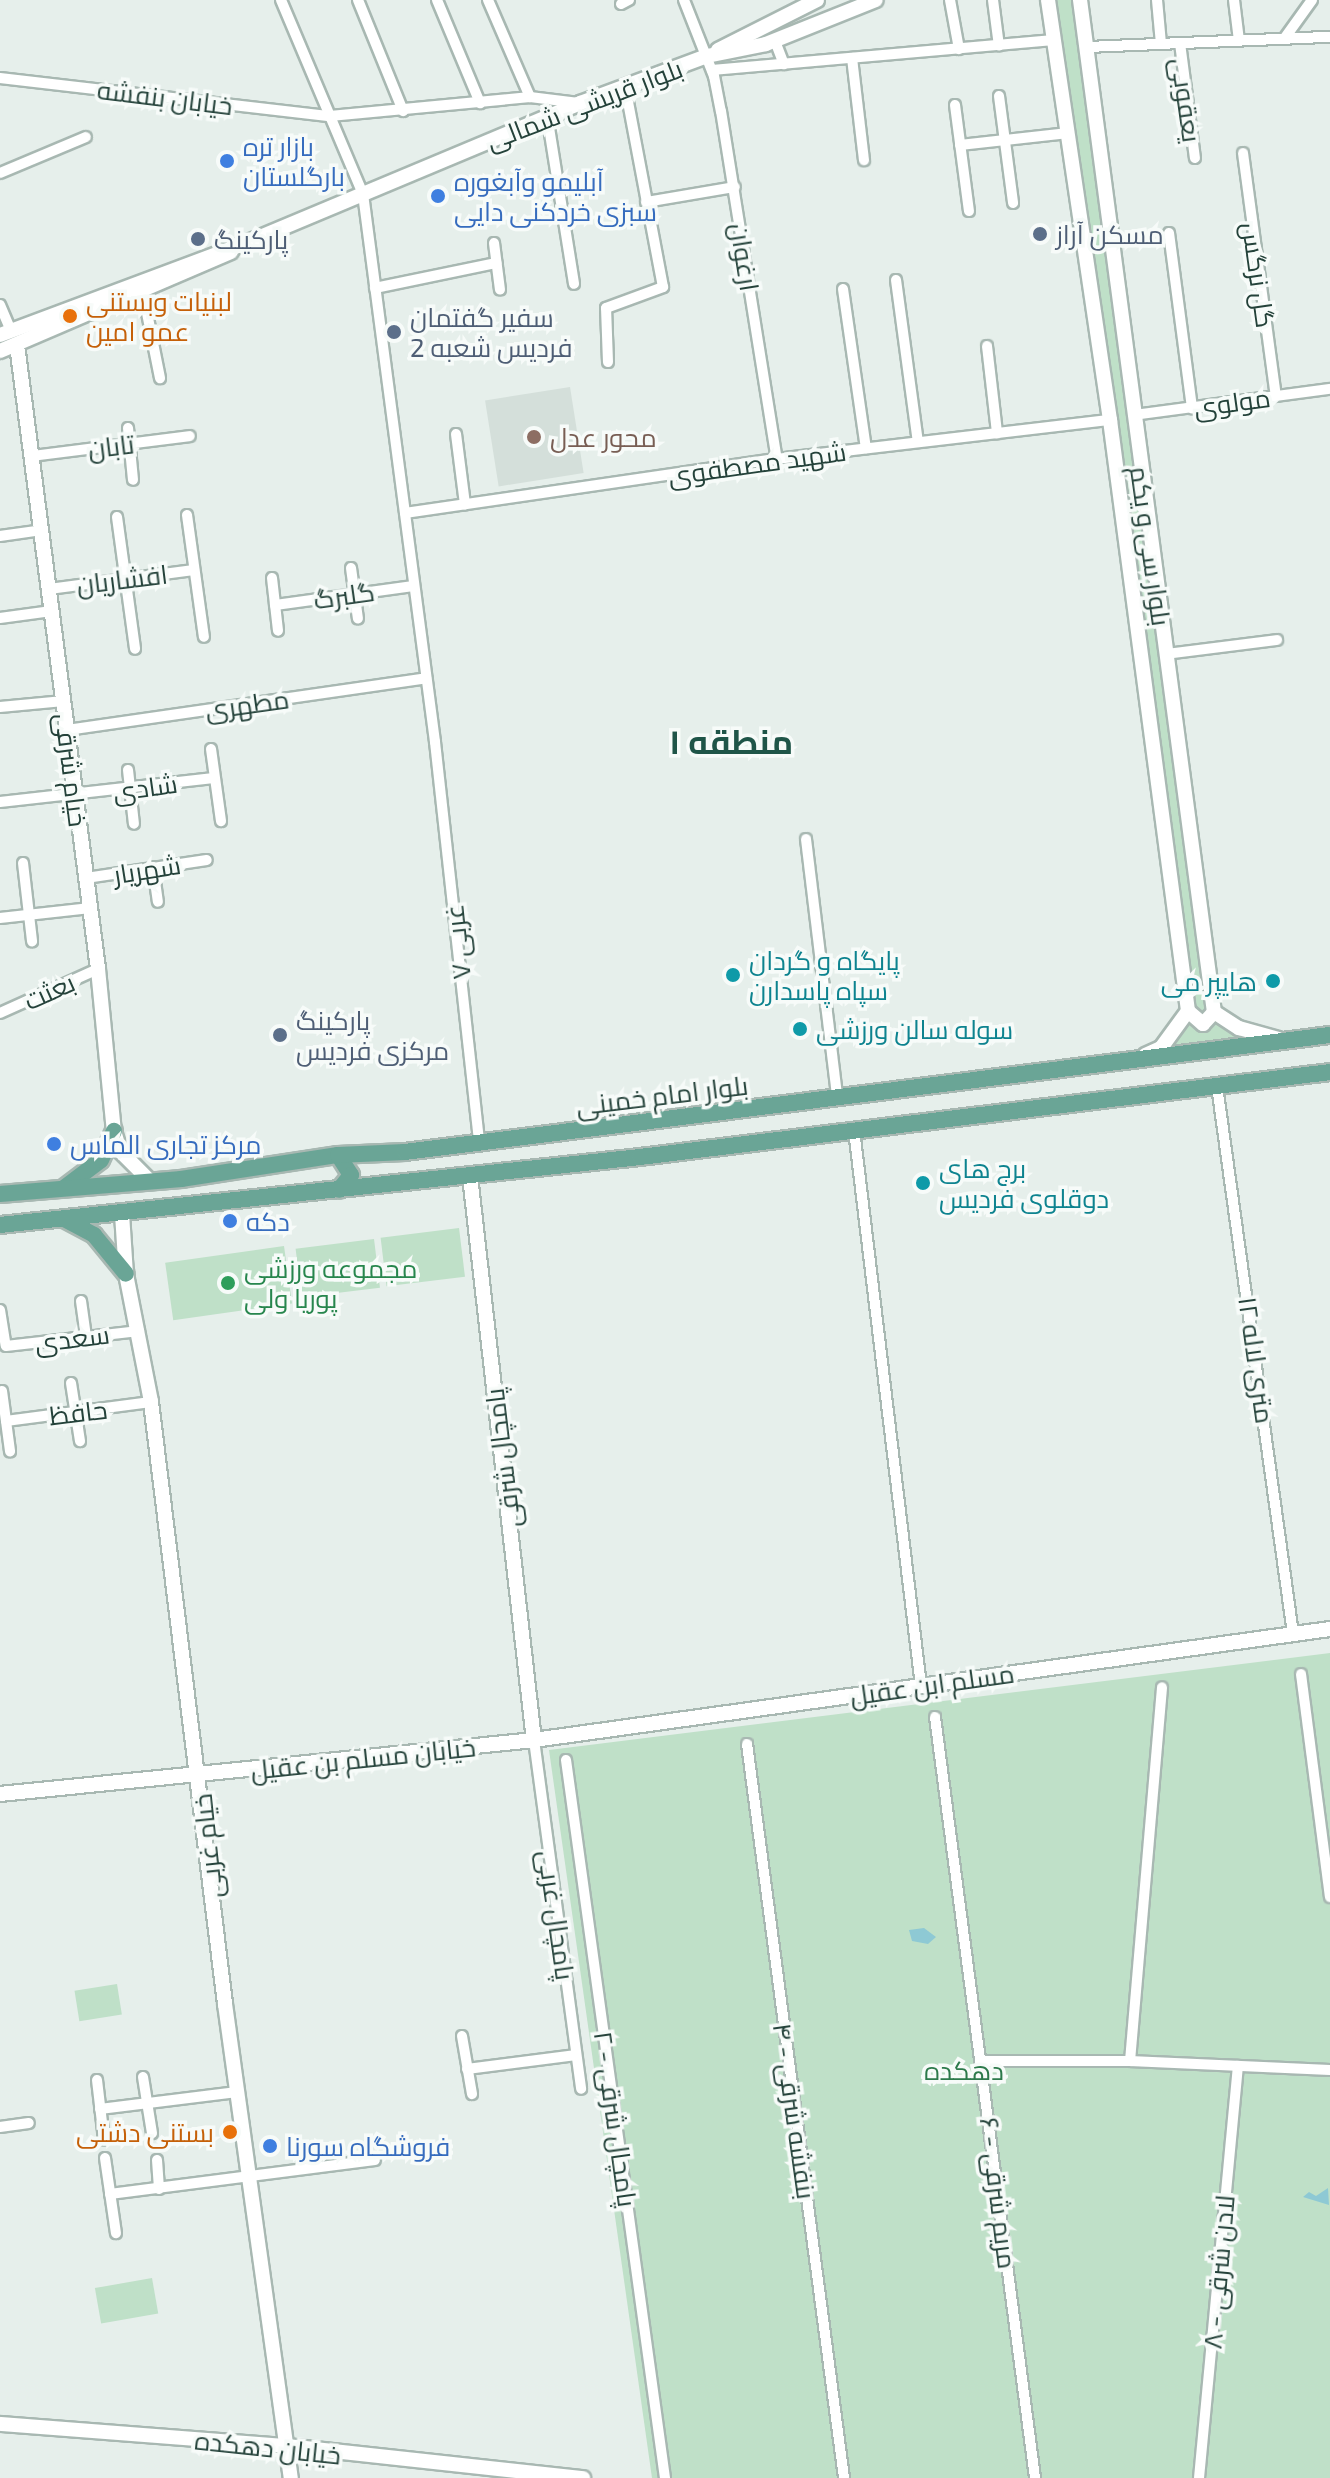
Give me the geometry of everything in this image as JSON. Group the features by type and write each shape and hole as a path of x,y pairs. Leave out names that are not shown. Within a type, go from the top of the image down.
{"main road":[{"name":"بلوار امام خمینی","path":"0,1194 151,1182 338,1155 479,1142 1330,1035"},
{"path":"0,1225 470,1176 1330,1072"},
{"path":"59,1190 101,1160 114,1131"},
{"path":"338,1155 351,1175 339,1190"},
{"path":"65,1219 94,1235 126,1274"}],"street":[{"path":"281,0 363,194 426,678"},
{"path":"358,0 403,111"},
{"path":"437,0 480,103"},
{"path":"488,0 530,97"},
{"name":"ارغوان","path":"684,0 710,63 735,187 777,459"},
{"name":"بلوار قریشی شمالی","path":"710,63 766,22 817,0"},
{"name":"بلوار قریشی شمالی","path":"0,351 9,337 241,245 547,115 625,86 775,41 876,0"},
{"path":"950,0 959,49"},
{"path":"993,0 999,46"},
{"name":"بلوار سی و یکم","path":"1048,0 1110,420 1188,1011"},
{"name":"بلوار سی و یکم","path":"1080,0 1214,1012"},
{"path":"1157,0 1161,44"},
{"path":"1234,0 1239,41"},
{"path":"1284,39 1312,0"},
{"path":"766,22 765,34 775,41 784,64"},
{"path":"1087,47 1330,37"},
{"path":"710,63 784,64 1054,40"},
{"name":"یعقوبی","path":"1180,43 1195,158"},
{"path":"852,58 864,160"},
{"name":"خیابان بنفشه","path":"0,78 330,116 530,97 580,103"},
{"path":"608,362 606,308 662,291 625,86"},
{"path":"999,96 1013,203"},
{"path":"955,105 969,211"},
{"path":"547,115 574,284"},
{"path":"960,145 1068,133"},
{"path":"0,173 86,137"},
{"name":"گل نرگس","path":"1243,153 1276,396"},
{"path":"646,202 735,187"},
{"path":"1169,233 1192,408"},
{"path":"494,243 500,290"},
{"name":"بلوار قریشی شمالی","path":"9,337 143,293 215,263 241,245"},
{"path":"375,288 496,263"},
{"path":"896,280 918,442"},
{"path":"843,289 866,448"},
{"path":"143,293 160,378"},
{"path":"0,305 9,337"},
{"name":"خیام شرقی","path":"9,337 32,456 42,530 98,969 114,1131 120,1151 151,1182"},
{"path":"987,346 997,433"},
{"name":"مولوی","path":"1134,415 1330,389"},
{"name":"شهید مصطفوی","path":"405,513 777,459 1110,420"},
{"path":"128,428 133,480"},
{"path":"456,434 465,504"},
{"name":"تابان","path":"32,456 190,436"},
{"path":"187,515 204,637"},
{"path":"117,517 135,649"},
{"path":"0,536 42,530"},
{"path":"351,568 358,619"},
{"name":"افشاریان","path":"49,589 194,570"},
{"path":"272,578 278,631"},
{"name":"گلبرگ","path":"275,605 414,586"},
{"path":"0,618 52,611"},
{"path":"1166,654 1277,640"},
{"name":"مطهری","path":"67,730 426,678"},
{"name":"۷ غربی","path":"426,678 479,1142"},
{"path":"0,707 64,701"},
{"path":"211,749 221,821"},
{"path":"128,770 134,824"},
{"name":"شادی","path":"0,802 76,797 214,778"},
{"path":"806,839 837,1097"},
{"name":"شهریار","path":"86,878 207,860"},
{"path":"23,863 32,941"},
{"path":"153,867 158,902"},
{"path":"0,918 90,908"},
{"name":"بعثت","path":"0,1013 98,969"},
{"path":"1137,1058 1161,1048 1188,1011 1203,1024 1214,1012 1239,1028 1288,1041"},
{"name":"۱۲ متری لاله","path":"1217,1086 1293,1634"},
{"path":"854,1130 921,1686"},
{"name":"پامچال شرقی","path":"470,1176 534,1740"},
{"name":"خیام غربی","path":"122,1214 126,1274 151,1402 200,1775 237,2092 291,2478"},
{"path":"81,1301 86,1337"},
{"name":"سعدی","path":"0,1310 6,1346 139,1331"},
{"path":"71,1383 80,1441"},
{"path":"2,1391 10,1451"},
{"name":"حافظ","path":"6,1421 151,1402"},
{"name":"مسلم ابن عقیل","path":"534,1740 1330,1629"},
{"path":"1301,1674 1330,1897"},
{"path":"1130,2061 1162,1687"},
{"name":"مریم شرقی - ۶","path":"935,1717 1035,2478"},
{"name":"خیابان مسلم بن عقیل","path":"0,1794 534,1740"},
{"name":"پامچال غربی","path":"534,1740 581,2089"},
{"name":"بنفشه شرقی - ۴","path":"747,1744 844,2478"},
{"name":"پامچال شرقی - ۲","path":"566,1760 665,2478"},
{"path":"462,2036 472,2094"},
{"path":"467,2069 576,2055"},
{"path":"982,2061 1130,2061 1330,2070"},
{"name":"لادن شرقی - ۸","path":"1199,2478 1238,2066"},
{"path":"143,2077 152,2133"},
{"path":"97,2080 104,2140"},
{"path":"100,2109 237,2092"},
{"path":"0,2127 29,2123"},
{"path":"105,2158 116,2233"},
{"path":"157,2160 159,2189"},
{"path":"110,2194 375,2160"},
{"name":"خیابان دهکده","path":"0,2424 287,2446 583,2478"}],"shaded area":[{"name":"محور عدل","path":"570,387 584,473 499,486 485,400"}],"green space":[{"path":"1052,0 1076,0 1208,1016 1195,1016"},
{"path":"1216,1018 1261,1041 1162,1052 1187,1019"},
{"path":"459,1228 465,1277 387,1286 381,1238"},
{"path":"374,1239 380,1288 302,1297 296,1249"},
{"name":"مجموعه ورزشی پوریا ولی","path":"284,1246 292,1303 173,1320 165,1263"},
{"name":"دهکده","path":"1330,1653 1330,2478 652,2478 549,1750"},
{"path":"117,1984 122,2015 79,2021 75,1991"},
{"path":"152,2278 158,2313 101,2324 95,2288"}],"water":[{"path":"924,1928 936,1937 928,1944 912,1941 909,1930"},
{"path":"1328,2188 1329,2205 1303,2197 1309,2192 1316,2196"}],"place":[{"name":"بازار تره بارگلستان","path":"227,161"},
{"name":"آبلیمو وآبغوره سبزی خردکنی دایی","path":"438,196"},
{"name":"مسکن آراز","path":"1040,234"},
{"name":"پارکینگ","path":"198,239"},
{"name":"لبنیات وبستنی عمو امین","path":"70,316"},
{"name":"سفیر گفتمان فردیس شعبه 2","path":"394,332"},
{"name":"محور عدل","path":"534,437"},
{"name":"پایگاه و گردان سپاه پاسدارن","path":"733,975"},
{"name":"هایپر می","path":"1273,981"},
{"name":"سوله سالن ورزشی","path":"800,1029"},
{"name":"پارکینگ مرکزی فردیس","path":"280,1035"},
{"name":"مرکز تجاری الماس","path":"54,1144"},
{"name":"برج های دوقلوی فردیس","path":"923,1183"},
{"name":"دکه","path":"230,1221"},
{"name":"مجموعه ورزشی پوریا ولی","path":"228,1283"},
{"name":"بستنی دشتی","path":"230,2132"},
{"name":"فروشگاه سورنا","path":"270,2146"}],"district":[{"name":"منطقه ۱","path":"731,741"}]}
